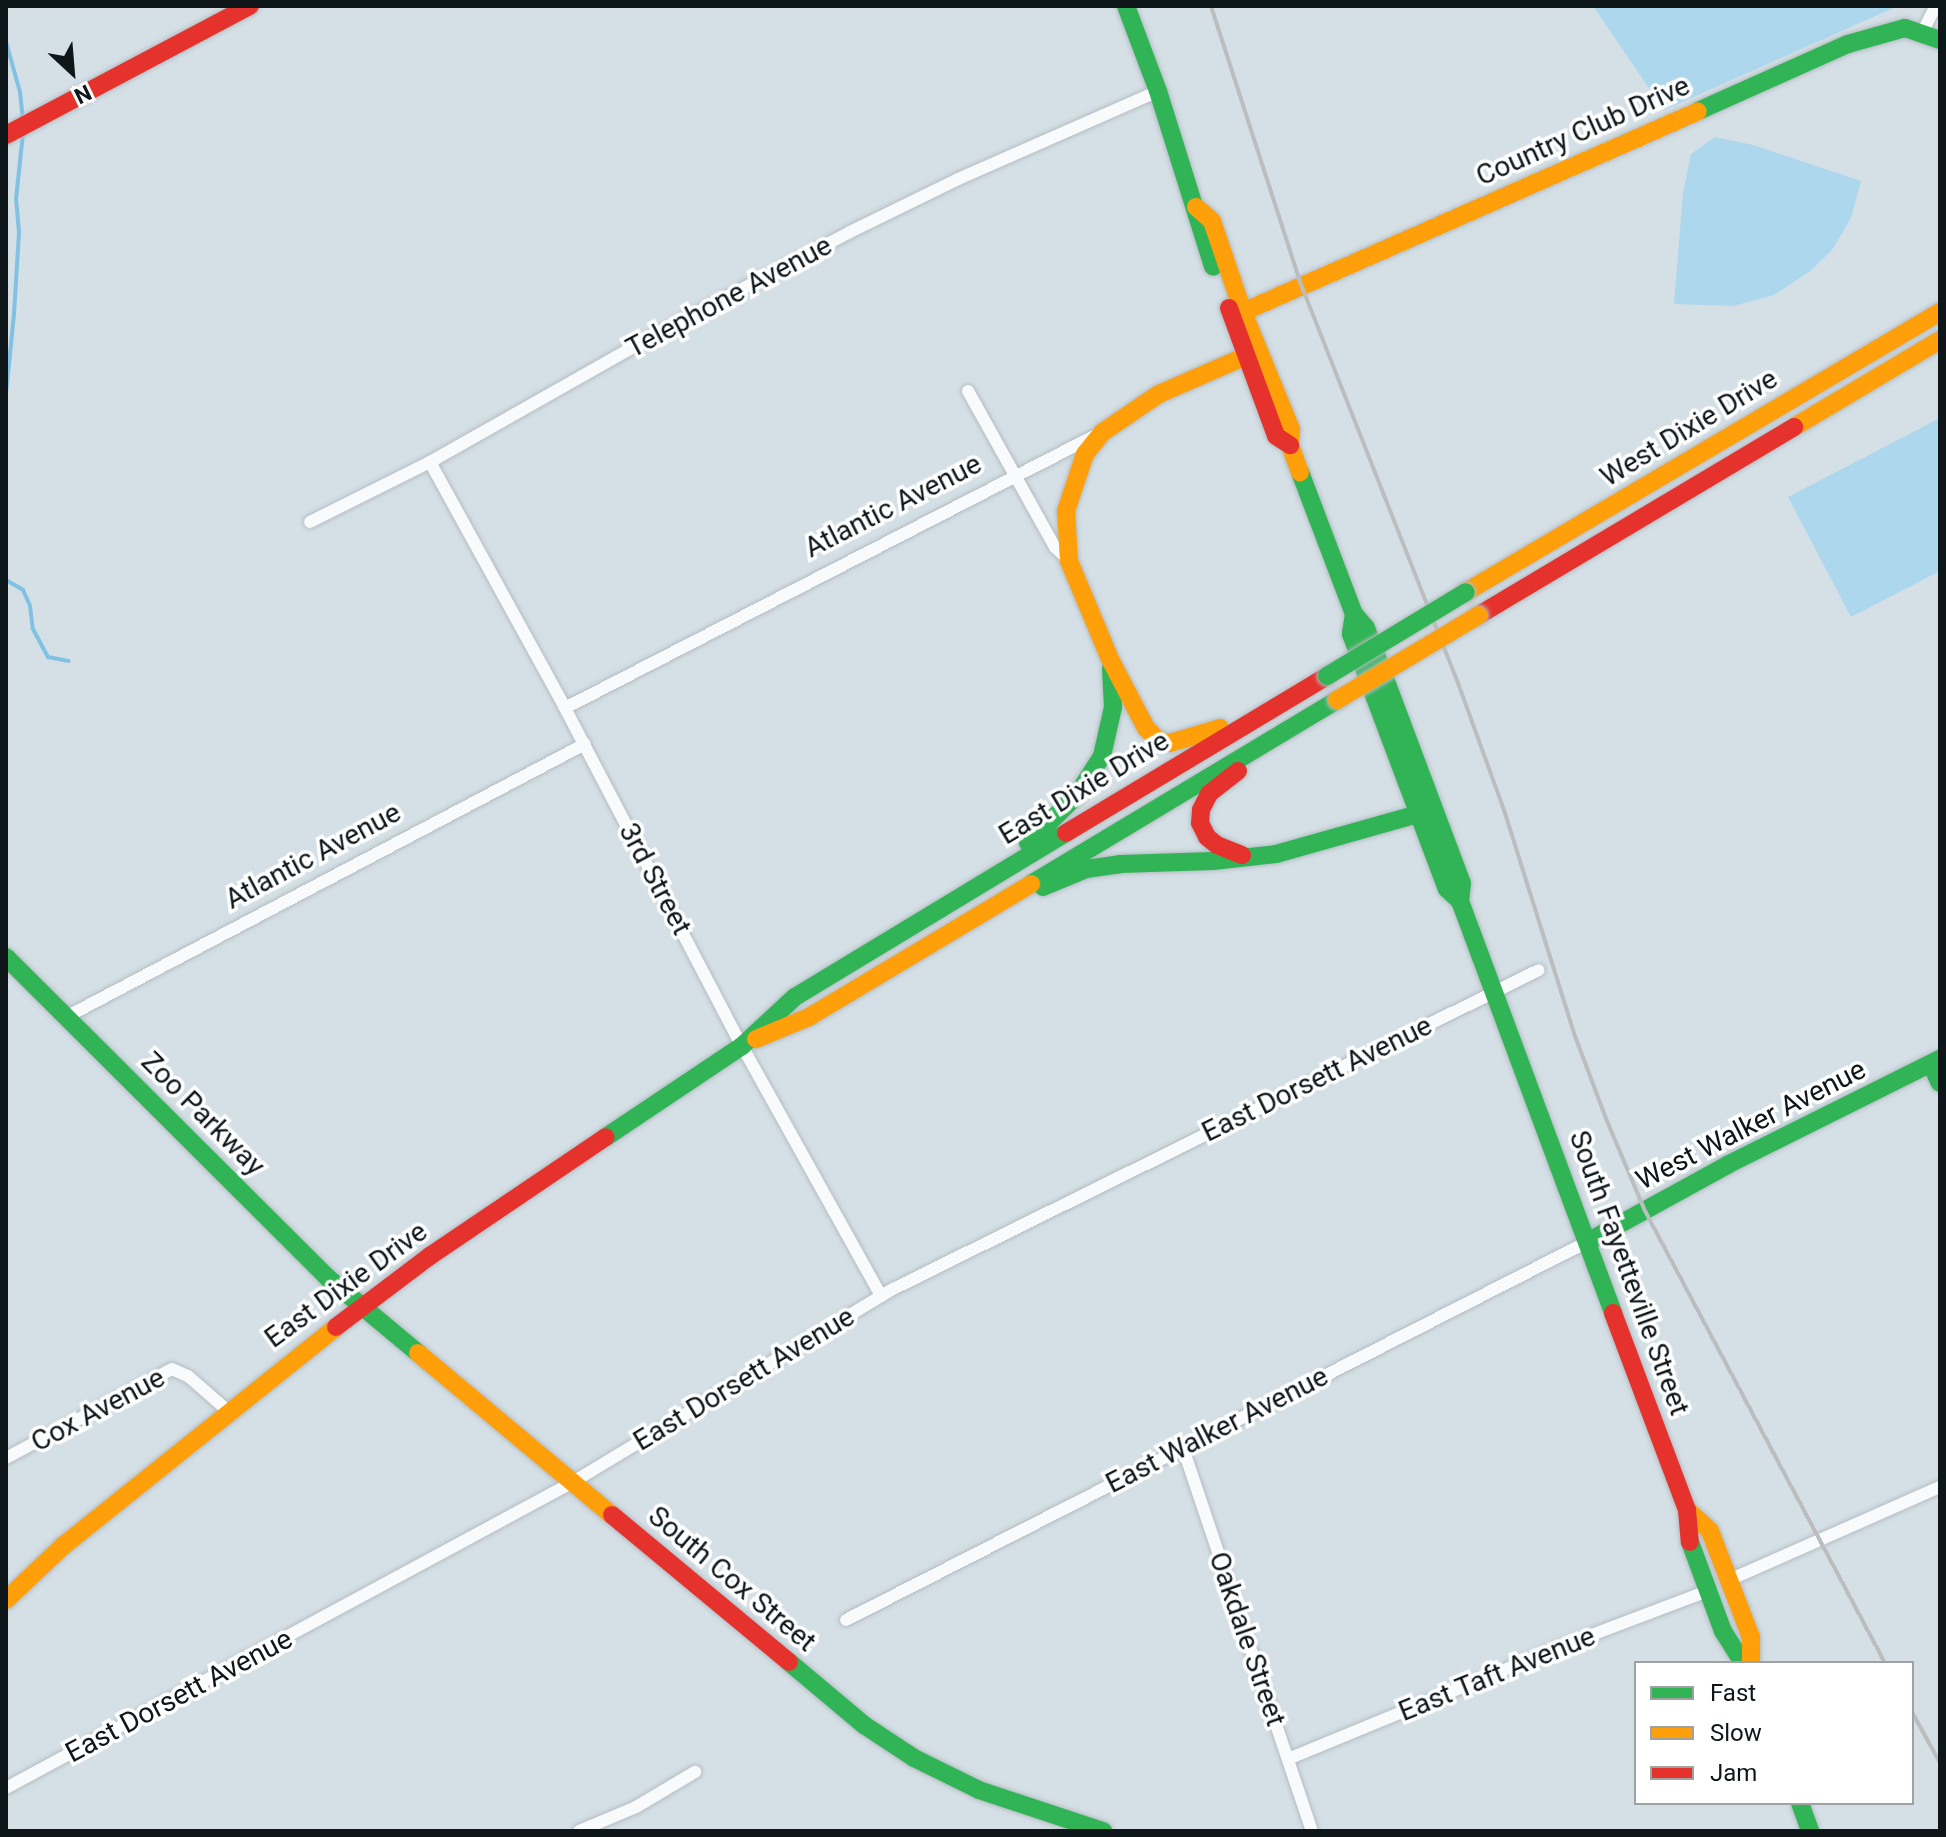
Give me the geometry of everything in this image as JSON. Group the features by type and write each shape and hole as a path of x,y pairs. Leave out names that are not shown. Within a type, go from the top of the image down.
{"main road":[{"path":"6,135 250,6"},
{"name":"South Fayetteville Street","path":"1126,6 1196,207 1198,226 1246,356 1276,436 1290,445"},
{"name":"Country Club Drive","path":"1243,312 1848,44 1887,31 1932,36"},
{"name":"South Fayetteville Street","path":"1196,207 1212,221 1243,312 1291,429 1290,445 1354,614 1366,628 1457,869 1462,883 1460,901 1687,1510 1689,1530 1707,1591 1723,1631 1748,1660"},
{"name":"West Dixie Drive","path":"1466,592 1940,312"},
{"name":"West Dixie Drive","path":"1479,615 1940,340"},
{"name":"Atlantic Avenue","path":"1103,432 1159,394 1246,356"},
{"path":"1103,432 1085,454 1070,490 1066,511 1069,561 1110,659 1146,728 1159,741 1184,742 1269,710"},
{"name":"East Dixie Drive","path":"6,1600 63,1546 227,1410 430,1256 742,1046 795,997 1466,592"},
{"name":"South Fayetteville Street","path":"1354,614 1351,634 1447,889 1460,901"},
{"name":"East Dixie Drive","path":"742,1046 809,1017 1264,741 1479,615"},
{"path":"986,880 1047,827 1077,795 1102,756 1113,707 1110,659"},
{"path":"1249,857 1217,845 1207,837 1200,823 1201,810 1209,794 1240,770 1264,741"},
{"path":"1011,894 1043,887 1086,869 1120,864 1249,857 1306,847 1418,814"},
{"name":"Zoo Parkway","path":"6,957 286,1237 364,1306"},
{"path":"1936,1062 1940,1083"},
{"name":"West Walker Avenue","path":"1589,1241 1727,1165 1936,1062"},
{"name":"South Cox Street","path":"364,1306 893,1746 979,1790 1103,1831"},
{"path":"1687,1510 1710,1531 1751,1637 1748,1660"},
{"path":"1689,1530 1703,1548 1717,1579 1729,1580"},
{"path":"1801,1805 1810,1831"}],"street":[{"name":"Country Club Drive","path":"1932,36 1936,6"},
{"name":"Telephone Avenue","path":"310,522 430,462 651,337 850,232 958,179 1158,91"},
{"path":"968,391 1055,547 1069,561"},
{"name":"Atlantic Avenue","path":"565,708 1016,473 1103,432"},
{"name":"3rd Street","path":"430,462 585,744 742,1046 881,1296"},
{"name":"Atlantic Avenue","path":"68,1016 585,744"},
{"name":"East Dorsett Avenue","path":"6,1788 573,1482 881,1296 1539,970"},
{"name":"East Walker Avenue","path":"846,1620 1589,1241"},
{"name":"Cox Avenue","path":"6,1458 172,1369 188,1376 227,1410"},
{"name":"Oakdale Street","path":"1183,1448 1312,1831"},
{"path":"1729,1580 1940,1487"},
{"name":"East Taft Avenue","path":"1288,1759 1552,1650 1707,1591"},
{"path":"579,1831 636,1807 695,1772"}],"shaded area":[{"path":"1593,6 1898,6 1664,110"},
{"path":"1715,137 1753,145 1861,181 1851,218 1832,250 1809,272 1774,295 1733,306 1674,304 1683,193 1691,154"},
{"path":"1940,418 1940,571 1851,617 1788,497"}],"waterway":[{"path":"6,42 20,92 23,121"},
{"path":"6,394 14,314 19,232 16,199 23,134"},
{"path":"6,580 23,590 30,606 33,629 48,657 69,661"}],"railway":[{"path":"1211,6 1302,287 1458,683 1505,813 1575,1036 1607,1121 1645,1211 1884,1661"},
{"path":"1914,1716 1940,1763"}],"traffic: fast":[{"path":"1126,6 1158,91 1213,267"},
{"path":"1698,111 1848,44 1905,28 1940,40"},
{"path":"1300,472 1354,614 1366,628 1462,883 1460,901 1613,1313"},
{"path":"1327,676 1466,592"},
{"path":"1354,614 1351,634 1447,889 1460,901"},
{"path":"1028,843 1077,795 1102,756 1113,707 1111,669"},
{"path":"1031,884 1337,700"},
{"path":"1043,887 1086,869 1120,864 1213,861 1276,854 1418,814"},
{"path":"606,1137 742,1046 795,997 1066,833"},
{"path":"6,957 328,1278 418,1353"},
{"path":"1589,1241 1727,1165 1940,1059"},
{"path":"1931,1064 1940,1083"},
{"path":"1690,1542 1723,1631 1742,1661"},
{"path":"789,1662 864,1725 914,1758 979,1790 1103,1831"},
{"path":"1801,1805 1810,1831"}],"traffic: slow":[{"path":"1243,312 1698,111"},
{"path":"1196,207 1212,221 1243,312 1291,429 1290,445 1300,472"},
{"path":"1466,592 1940,312"},
{"path":"1794,427 1940,340"},
{"path":"1220,728 1170,743 1159,741 1146,728 1110,659 1069,561 1066,511 1085,454 1103,432 1159,394 1246,356"},
{"path":"1337,700 1479,615"},
{"path":"756,1039 809,1017 1031,884"},
{"path":"6,1600 63,1546 336,1327"},
{"path":"418,1353 612,1515"},
{"path":"1687,1510 1710,1531 1751,1637 1751,1661"}],"traffic: jam":[{"path":"6,135 250,6"},
{"path":"1229,308 1276,436 1290,445"},
{"path":"1479,615 1794,427"},
{"path":"1066,833 1327,676"},
{"path":"1238,771 1209,794 1201,810 1200,823 1207,837 1217,845 1242,855"},
{"path":"336,1327 430,1256 606,1137"},
{"path":"1613,1313 1687,1510 1690,1542"},
{"path":"612,1515 789,1662"}]}
